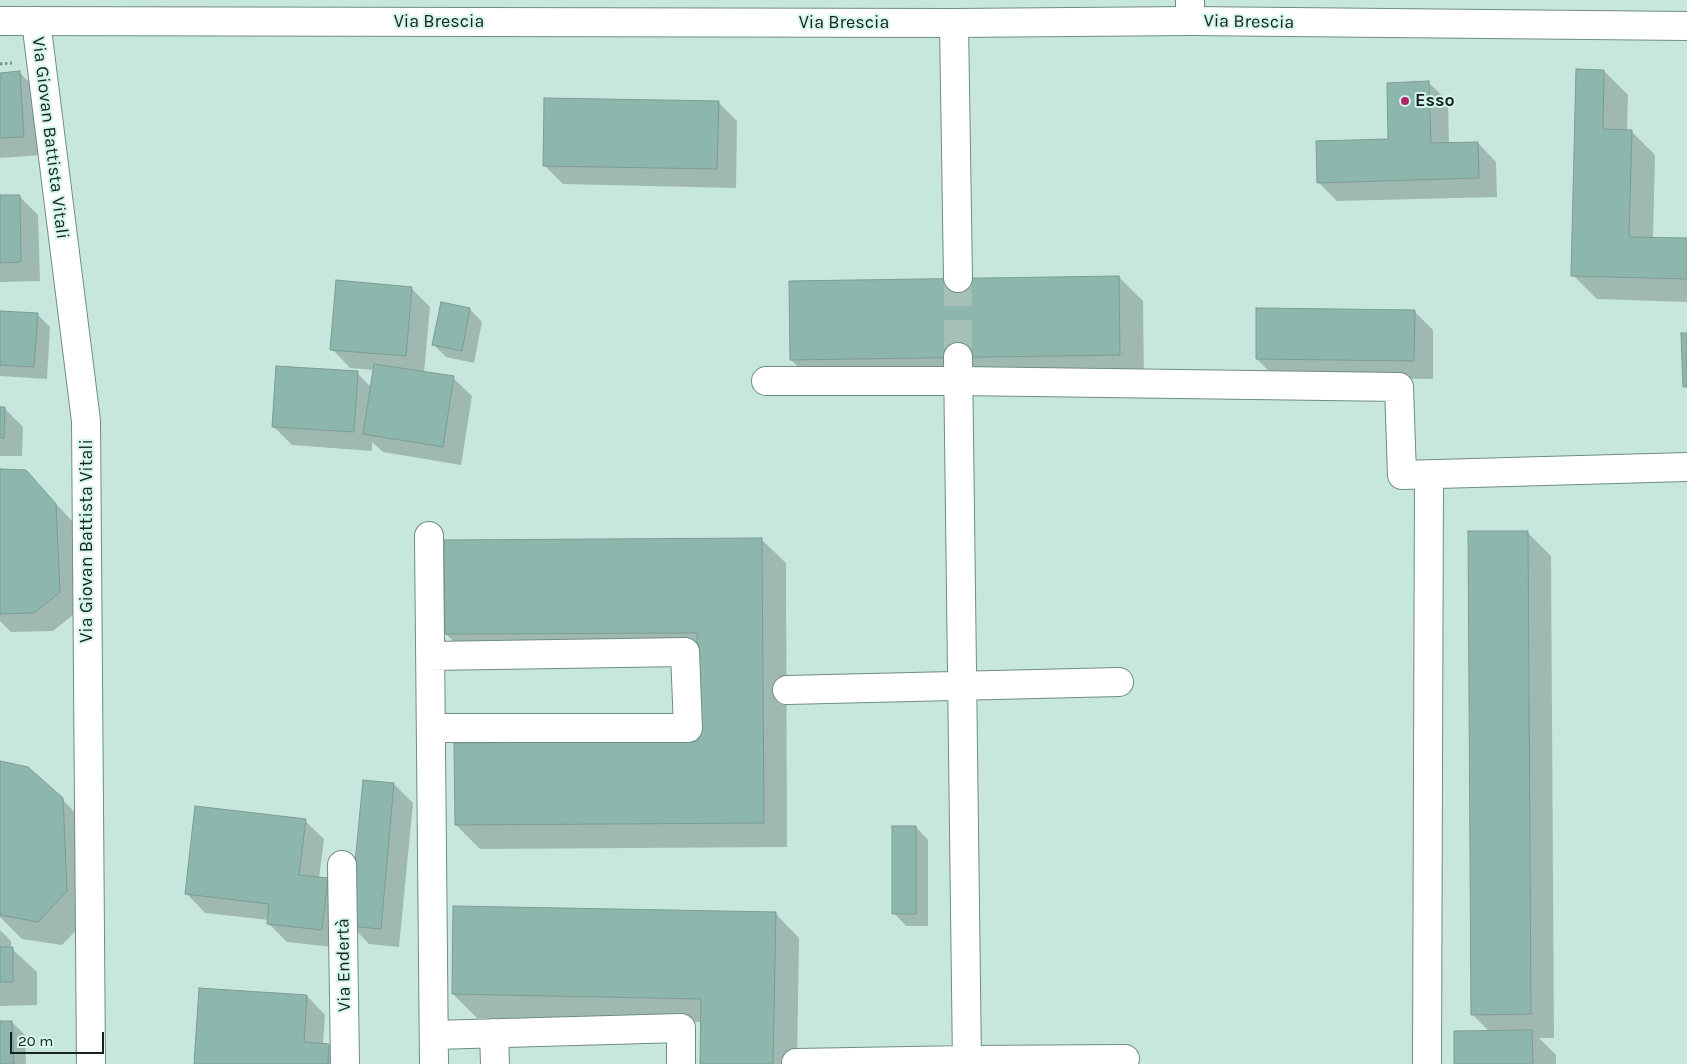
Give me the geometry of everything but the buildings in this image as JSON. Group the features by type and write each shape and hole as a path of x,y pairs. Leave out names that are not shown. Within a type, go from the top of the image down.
{"main road":[{"name":"Via Brescia","path":"0,21 954,23 1190,11 1687,26"},
{"name":"Via Giovan Battista Vitali","path":"36,21 86,421 91,1064"},
{"path":"954,23 958,278"},
{"path":"959,369 967,1062"},
{"path":"766,381 959,369 1399,387 1402,475 1687,467"},
{"path":"1427,1064 1429,475"},
{"path":"428,536 434,1064"},
{"path":"430,656 685,652 688,728 431,728"},
{"path":"786,690 1119,682"},
{"name":"Via Endertà","path":"342,866 345,1064"},
{"path":"434,1034 681,1028 681,1064"},
{"path":"494,1033 496,1064"},
{"path":"796,1063 1125,1059"}],"tunnel":[{"path":"958,278 958,357"}],"place":[{"name":"Esso","path":"1405,101"}]}
